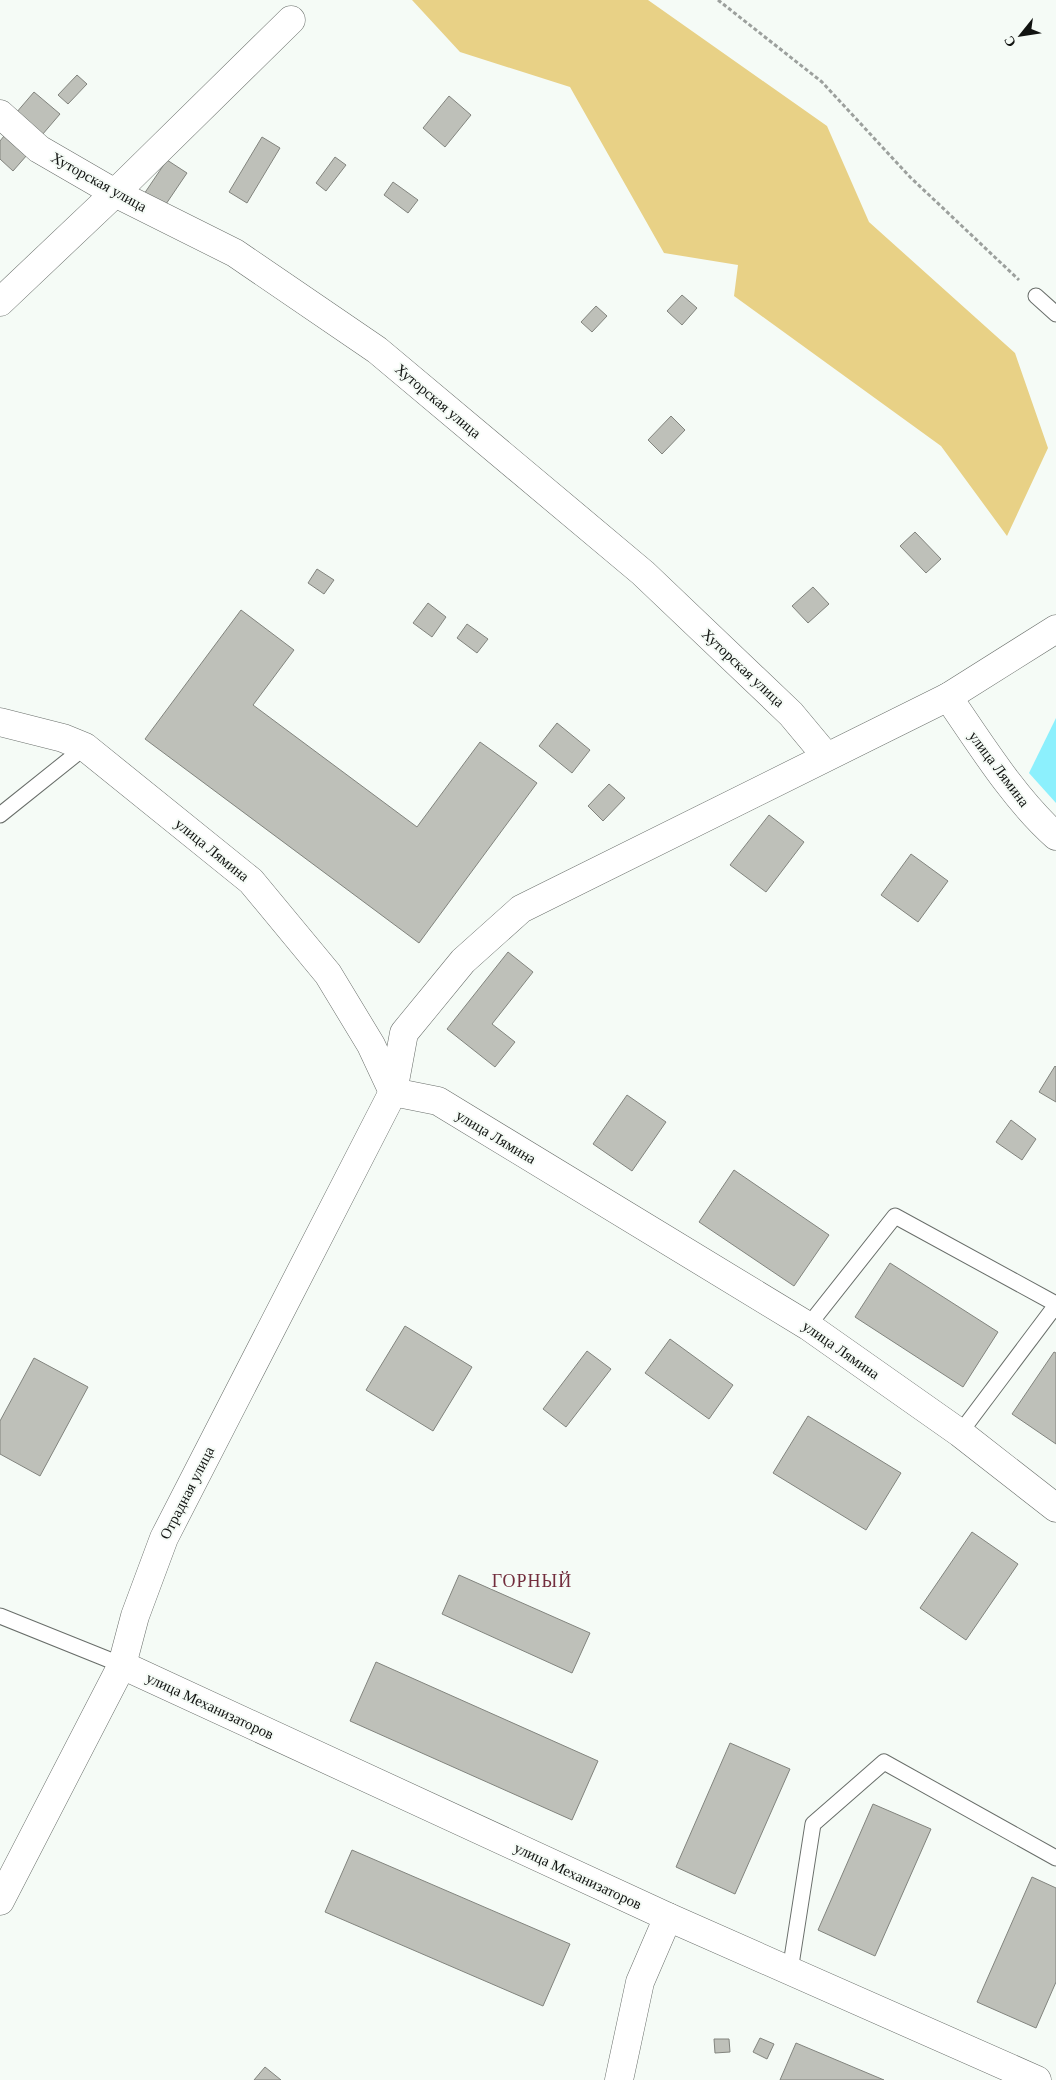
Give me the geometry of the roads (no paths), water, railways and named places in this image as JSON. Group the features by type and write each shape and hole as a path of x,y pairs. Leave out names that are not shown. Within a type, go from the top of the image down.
{"street":[{"path":"0,302 115,193 291,20"},
{"name":"Хуторская улица","path":"0,114 39,149 115,193 235,252 378,350 643,573 791,714 826,756"},
{"name":"Отрадная улица","path":"0,1901 122,1665 135,1616 164,1538 393,1092 404,1033 462,961 521,909 948,697 1056,629"},
{"name":"улица Лямина","path":"948,697 976,738 1037,819 1056,836"},
{"name":"улица Лямина","path":"0,722 63,738 85,747 251,881 328,974 371,1045 393,1092 438,1101 808,1326 960,1433 1056,1508"},
{"name":"улица Механизаторов","path":"122,1665 668,1917 1037,2080"},
{"path":"619,2080 640,1982 668,1917"}],"lane":[{"path":"1036,296 1056,314"},
{"path":"0,815 85,747"},
{"path":"808,1326 895,1216 1056,1305 960,1433"},
{"path":"0,1616 122,1665"},
{"path":"790,1971 813,1824 884,1762 1056,1858"}],"water":[{"path":"1056,718 1056,803 1029,773"}],"district":[{"name":"ГОРНЫЙ","path":"532,1581"}]}
